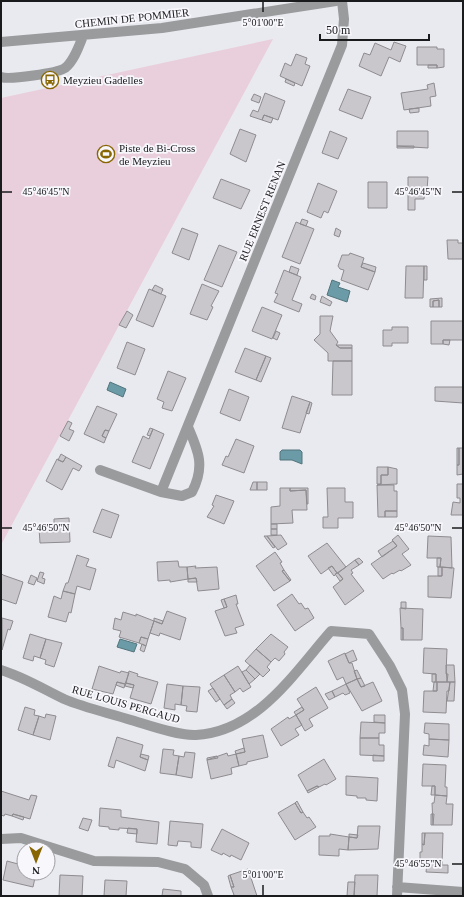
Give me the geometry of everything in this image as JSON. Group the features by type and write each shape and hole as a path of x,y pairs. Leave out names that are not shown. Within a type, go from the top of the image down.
{"street":[{"name":"CHEMIN DE POMMIER","path":"1,42 162,28 336,1"},
{"name":"RUE ERNEST RENAN","path":"161,492 342,45 344,20 342,1"},
{"path":"1,77 15,79 64,69 72,60 83,36"},
{"path":"100,470 161,492 182,496 192,492 197,483 200,465 198,450 188,427"},
{"name":"RUE LOUIS PERGAUD","path":"1,670 16,675 65,699 155,727 194,735 221,732 255,712 283,689 330,631 369,634 390,666 402,690 405,714 397,892"},
{"path":"1,839 21,838 94,861 158,862 172,865 185,869 204,885 208,896"},
{"path":"397,892 463,892"}],"shaded area":[{"name":"Piste de Bi-Cross de Meyzieu","path":"273,39 1,545 1,98"}],"water":[{"path":"332,280 340,283 338,287 350,291 347,302 327,295"},
{"path":"110,382 126,389 123,397 107,390"},
{"path":"282,450 300,450 302,452 302,464 292,460 280,460 280,452"},
{"path":"120,639 137,644 134,652 117,647"}],"building":[{"path":"394,42 406,46 400,62 389,57 381,76 359,66 364,53 370,55 375,43 391,50"},
{"path":"417,47 437,47 437,49 444,49 444,67 437,68 437,65 417,65"},
{"path":"296,54 307,58 305,64 310,66 302,86 280,76 285,63 291,66"},
{"path":"428,65 437,65 437,68 428,68"},
{"path":"286,79 295,83 294,86 285,82"},
{"path":"434,83 436,96 430,97 431,106 404,110 401,93 428,89 427,85"},
{"path":"348,89 371,97 362,119 339,110"},
{"path":"265,93 285,101 278,120 264,115 262,120 250,116 253,110 258,112"},
{"path":"254,94 261,97 259,103 251,100"},
{"path":"419,108 419,112 410,113 409,109"},
{"path":"264,115 273,118 271,123 262,120"},
{"path":"240,129 256,135 246,162 230,154"},
{"path":"330,131 347,138 338,159 322,153"},
{"path":"397,131 428,131 428,148 397,146"},
{"path":"397,146 414,146 414,148 397,148"},
{"path":"408,177 428,177 427,190 425,190 424,199 415,199 415,210 408,210"},
{"path":"221,179 250,190 241,209 213,198"},
{"path":"368,182 387,182 387,208 368,208"},
{"path":"318,183 337,191 328,213 324,211 321,218 307,212"},
{"path":"302,219 308,221 306,226 300,224"},
{"path":"296,222 314,229 300,264 282,257"},
{"path":"182,228 198,234 189,260 172,253"},
{"path":"336,228 341,231 339,237 334,235"},
{"path":"447,240 458,240 458,243 463,243 463,259 448,259"},
{"path":"219,245 237,252 222,287 204,280"},
{"path":"350,253 364,258 361,267 375,272 368,290 341,280 344,270 340,269 338,266 342,255 349,255"},
{"path":"363,263 376,267 375,272 361,267"},
{"path":"291,266 299,269 297,275 289,272"},
{"path":"406,266 424,266 423,298 405,298"},
{"path":"424,266 427,266 427,280 424,280"},
{"path":"284,270 301,277 292,300 302,304 299,312 274,302 278,294 275,293"},
{"path":"202,284 219,291 211,306 213,307 207,320 190,314"},
{"path":"155,285 163,289 161,294 152,290"},
{"path":"149,289 166,296 153,327 136,320"},
{"path":"312,294 316,296 315,300 310,298"},
{"path":"322,296 332,302 330,306 320,302"},
{"path":"442,298 442,307 439,307 439,300 433,301 433,307 430,307 430,299"},
{"path":"439,300 439,307 433,307 433,301"},
{"path":"262,307 282,315 272,339 252,331"},
{"path":"127,311 133,315 126,328 119,325"},
{"path":"320,316 333,316 330,331 338,342 336,345 340,348 352,348 352,361 328,361 328,353 314,340 320,334"},
{"path":"431,321 463,321 463,340 443,340 443,344 431,344"},
{"path":"392,327 408,327 408,343 392,343 392,346 383,346 383,330 392,330"},
{"path":"276,331 280,333 277,340 273,338"},
{"path":"443,340 450,340 449,345 443,344"},
{"path":"127,342 145,349 135,375 117,368"},
{"path":"336,345 352,345 352,348 340,348"},
{"path":"245,348 266,356 256,380 235,372"},
{"path":"266,356 271,358 261,382 256,380"},
{"path":"333,361 352,361 352,395 332,395"},
{"path":"168,371 186,378 172,411 162,408 164,402 157,399"},
{"path":"435,387 463,387 463,403 435,401"},
{"path":"229,389 249,397 240,421 220,413"},
{"path":"292,396 310,402 300,433 282,428"},
{"path":"310,402 312,403 309,414 306,413"},
{"path":"97,406 117,414 109,431 105,430 102,436 106,438 104,443 84,434"},
{"path":"68,421 72,423 69,429 74,431 69,441 60,436"},
{"path":"150,428 153,429 150,436 147,435"},
{"path":"153,429 164,434 150,469 132,462 143,436 149,439"},
{"path":"105,430 109,431 106,438 102,436"},
{"path":"236,439 254,446 244,473 222,465 226,456 228,457"},
{"path":"457,448 459,448 459,465 457,465"},
{"path":"459,448 463,448 463,474 457,475 457,465 459,465"},
{"path":"61,454 66,457 63,462 58,460"},
{"path":"66,457 82,466 79,471 73,468 62,490 46,481 57,459 63,462"},
{"path":"377,467 388,467 388,475 381,475 381,484 377,484"},
{"path":"388,467 397,469 397,484 377,485 381,484 381,475 388,475"},
{"path":"253,482 257,482 257,490 250,490"},
{"path":"257,482 267,482 267,490 257,490"},
{"path":"457,484 463,484 463,515 451,515 453,502 460,503 460,498 457,498"},
{"path":"377,485 394,485 394,491 397,491 397,511 385,511 385,517 378,517"},
{"path":"280,488 290,488 290,491 306,490 307,510 292,510 293,523 271,524 271,507 280,506"},
{"path":"290,488 308,488 308,504 306,490 290,491"},
{"path":"327,488 345,488 345,502 353,502 353,518 338,518 338,528 323,528 323,517 328,517"},
{"path":"216,495 234,501 224,524 207,517 214,506 212,505"},
{"path":"102,509 119,515 111,538 93,532"},
{"path":"385,511 397,511 397,517 385,517"},
{"path":"69,518 70,542 40,543 39,528 54,527 54,519"},
{"path":"271,524 277,524 277,529 271,529"},
{"path":"271,529 277,529 277,535 271,535"},
{"path":"281,535 287,544 278,550 267,536"},
{"path":"398,535 409,549 402,554 411,565 401,571 392,573 383,579 371,564 397,546 392,540"},
{"path":"264,536 267,536 275,547 273,548"},
{"path":"428,536 451,537 452,568 440,567 441,558 427,558"},
{"path":"393,541 397,546 382,557 378,551"},
{"path":"327,543 346,567 337,573 332,566 321,574 308,556"},
{"path":"275,552 282,562 280,563 284,570 282,571 290,581 274,591 256,566"},
{"path":"77,555 89,559 86,566 96,569 90,590 77,586 75,594 63,591 66,583 68,583"},
{"path":"359,558 363,562 359,565 355,560"},
{"path":"437,558 441,558 440,567 437,567"},
{"path":"355,560 359,565 351,570 353,573 351,574 364,591 345,605 333,587 343,579 338,573"},
{"path":"178,561 179,567 187,567 188,579 170,582 170,580 158,581 157,562"},
{"path":"196,566 195,568 217,567 219,589 198,591 196,578 188,579 187,567"},
{"path":"332,566 337,573 334,576 328,568"},
{"path":"438,567 442,567 442,576 438,576"},
{"path":"442,567 454,568 451,598 428,597 428,576 442,576"},
{"path":"284,570 291,580 290,581 282,571"},
{"path":"40,572 44,573 42,578 45,579 44,584 37,581"},
{"path":"1,573 23,582 16,604 1,599"},
{"path":"338,573 343,579 340,581 335,574"},
{"path":"31,575 37,578 34,585 28,583"},
{"path":"196,578 197,582 188,582 188,579"},
{"path":"63,591 75,594 71,613 69,612 66,622 48,617 54,596 61,599"},
{"path":"292,594 299,604 301,603 305,609 308,608 314,618 295,631 277,605"},
{"path":"236,595 238,604 236,604 244,625 235,628 237,633 225,636 215,611 227,607 224,599"},
{"path":"224,599 227,607 224,608 221,600"},
{"path":"401,602 406,602 406,609 401,608"},
{"path":"400,608 423,609 422,640 403,640"},
{"path":"167,611 186,618 180,640 160,633 159,636 150,633 154,621 162,624"},
{"path":"123,612 136,616 136,614 154,621 148,639 141,637 139,643 119,637 121,631 113,629 115,618 121,620"},
{"path":"2,618 13,621 10,630 8,629 2,650"},
{"path":"154,618 163,621 162,624 154,621"},
{"path":"401,628 403,628 403,640 401,640"},
{"path":"30,634 46,639 40,658 34,656 33,661 23,658"},
{"path":"271,634 288,647 284,652 285,654 279,661 275,658 271,662 256,649"},
{"path":"141,637 148,639 146,646 139,643"},
{"path":"46,639 62,643 54,667 45,664 46,660 40,658"},
{"path":"142,644 146,646 144,652 140,650"},
{"path":"424,648 447,649 447,682 436,682 436,674 423,673"},
{"path":"256,649 271,662 267,667 270,670 263,677 245,661"},
{"path":"353,650 357,660 349,663 345,654"},
{"path":"345,653 349,663 352,663 357,679 346,684 343,677 337,680 328,661"},
{"path":"250,665 260,674 255,679 246,670"},
{"path":"446,665 454,665 455,682 447,682"},
{"path":"99,666 120,673 121,671 129,673 125,684 117,682 113,694 92,689"},
{"path":"238,666 251,687 243,692 240,688 235,692 224,675"},
{"path":"246,670 255,679 249,684 242,672"},
{"path":"357,670 361,678 357,679 354,671"},
{"path":"129,671 138,674 137,676 158,682 151,704 130,698 134,685 126,683"},
{"path":"432,674 436,674 436,682 432,682"},
{"path":"224,675 235,692 230,695 232,699 224,705 210,684"},
{"path":"361,678 365,686 361,687 357,679"},
{"path":"357,679 361,687 373,682 382,701 362,711 346,684"},
{"path":"117,682 125,684 124,688 116,685"},
{"path":"434,682 437,682 437,691 433,691"},
{"path":"437,682 450,682 449,691 447,691 446,713 423,712 424,691 437,691"},
{"path":"450,682 455,682 454,701 447,701"},
{"path":"126,683 134,685 133,688 125,686"},
{"path":"167,684 183,686 181,705 175,704 175,710 164,708"},
{"path":"346,684 350,693 345,695 343,693 335,697 332,691"},
{"path":"183,686 200,687 197,712 186,711 187,706 181,705"},
{"path":"316,687 328,708 309,719 313,726 305,731 296,715 304,710 297,699"},
{"path":"213,688 220,699 216,702 208,691"},
{"path":"332,691 335,697 329,700 325,694"},
{"path":"232,699 235,703 227,709 224,705"},
{"path":"25,707 35,710 34,715 39,716 33,735 18,730"},
{"path":"302,707 304,710 296,715 294,712"},
{"path":"46,714 56,716 50,740 33,735 39,716 45,718"},
{"path":"296,715 302,725 295,729 299,735 281,746 271,729 288,717 289,719"},
{"path":"374,715 385,715 385,723 374,722"},
{"path":"361,722 385,723 385,733 379,733 379,738 360,738"},
{"path":"425,723 449,724 449,740 429,739 429,734 424,733"},
{"path":"263,735 268,757 247,762 247,764 239,766 236,754 245,752 242,739"},
{"path":"117,737 143,745 140,757 148,760 145,771 116,760 114,768 108,766"},
{"path":"360,738 379,738 379,745 384,745 384,756 360,755"},
{"path":"429,739 449,740 448,757 423,755 424,745 429,746"},
{"path":"244,748 245,752 236,754 235,751"},
{"path":"163,749 174,750 173,755 179,756 176,775 160,773"},
{"path":"185,752 195,753 192,778 176,775 179,756 184,757"},
{"path":"227,753 228,756 236,754 239,766 231,768 232,774 211,779 207,760"},
{"path":"141,754 149,756 148,760 140,757"},
{"path":"373,755 384,756 384,761 373,761"},
{"path":"217,756 218,758 207,760 207,758"},
{"path":"324,759 336,779 326,785 325,784 319,787 317,786 307,791 298,775"},
{"path":"423,764 446,765 445,787 447,787 447,796 435,795 435,786 422,786"},
{"path":"346,776 378,778 377,801 346,795"},
{"path":"317,786 319,787 308,793 307,791"},
{"path":"432,786 435,786 435,795 431,795"},
{"path":"1,791 29,800 31,795 37,796 30,819 13,814 12,816 5,814 4,816 1,815"},
{"path":"435,795 447,796 446,804 453,804 452,825 433,825 432,803 434,803"},
{"path":"297,801 303,812 301,813 295,803"},
{"path":"295,803 301,813 303,812 307,818 309,817 316,827 295,840 278,813"},
{"path":"100,808 121,810 121,817 159,822 157,844 136,842 137,829 119,828 119,830 99,826"},
{"path":"13,814 24,817 23,820 12,816"},
{"path":"431,814 434,814 433,825 431,825"},
{"path":"83,818 92,820 88,831 79,828"},
{"path":"170,821 203,824 201,848 191,847 191,842 178,841 177,846 168,845"},
{"path":"358,826 380,826 378,849 348,850 349,837 357,838"},
{"path":"128,828 137,829 137,834 127,833"},
{"path":"222,829 249,843 241,860 231,855 230,857 223,853 222,855 211,850"},
{"path":"422,833 425,833 424,845 422,844"},
{"path":"425,833 443,833 442,865 448,865 448,873 426,872 427,864 420,864 420,852 422,852 422,844 424,845"},
{"path":"330,834 349,837 348,850 339,849 339,856 319,855 319,836 330,836"},
{"path":"349,834 358,835 357,838 349,837"},
{"path":"7,861 16,863 16,881 34,881 33,887 3,880"},
{"path":"248,869 257,896 232,896 234,895 231,887 234,887 230,875"},
{"path":"60,875 83,876 82,896 59,896"},
{"path":"230,875 234,887 231,887 228,876"},
{"path":"355,875 378,875 377,896 354,896"},
{"path":"105,880 127,881 126,896 104,896"},
{"path":"348,882 355,882 354,896 347,896"},
{"path":"163,889 181,891 181,896 162,896"}],"place":[{"name":"Meyzieu Gadelles","path":"50,80"},
{"name":"Piste de Bi-Cross de Meyzieu","path":"106,154"}]}
